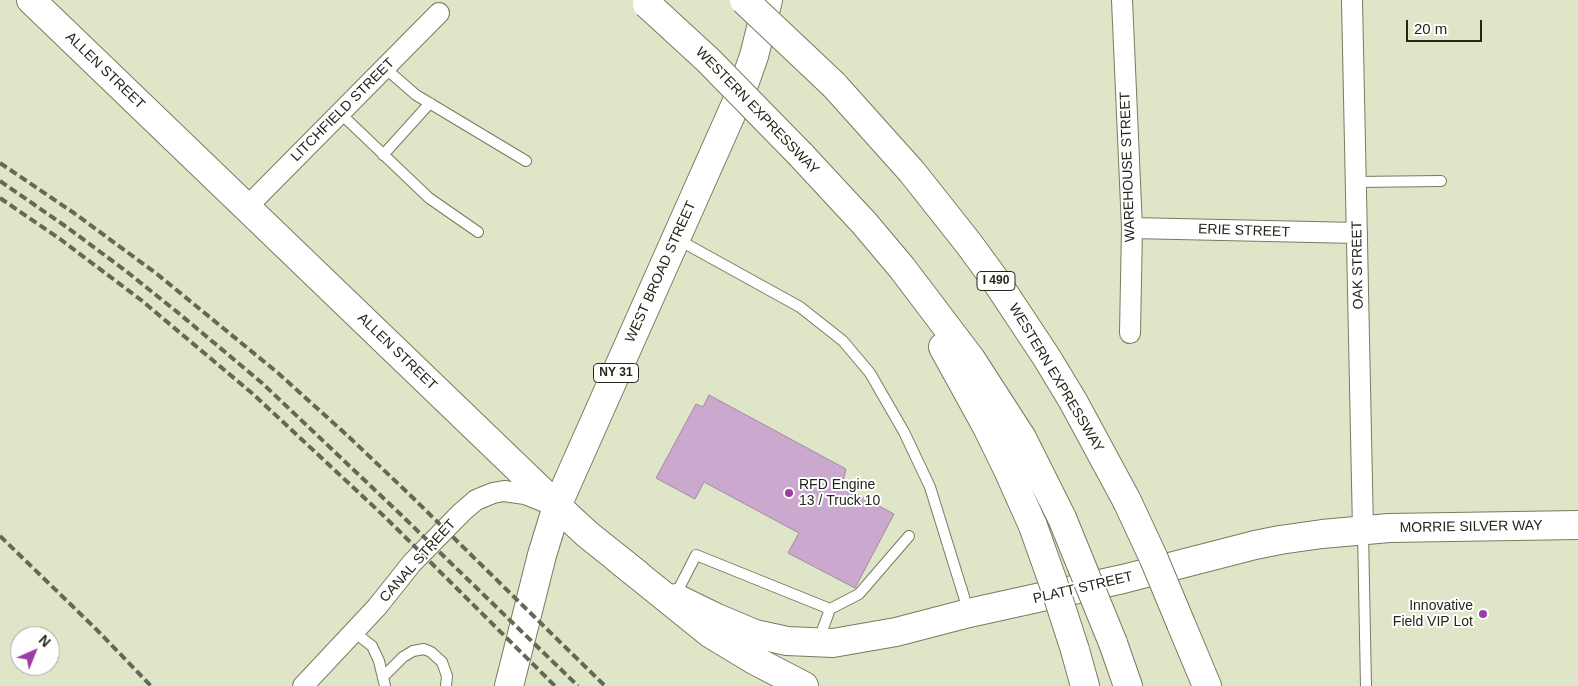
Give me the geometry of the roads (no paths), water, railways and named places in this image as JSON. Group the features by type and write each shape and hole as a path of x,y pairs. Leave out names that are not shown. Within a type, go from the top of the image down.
{"main road":[{"name":"ALLEN STREET","path":"31,0 587,534 638,574 702,611 742,629 772,638 810,642"},
{"name":"WESTERN EXPRESSWAY","path":"744,0 834,85 912,172 996,281 1073,400 1127,501 1181,624 1203,686"},
{"name":"WEST BROAD STREET","path":"509,686 542,556 557,506 742,90 756,47 768,0"},
{"name":"WESTERN EXPRESSWAY","path":"644,2 708,60 801,155 848,211 890,266 942,345 987,427 1033,526 1054,585 1085,686"},
{"path":"801,155 865,224 902,268 971,359 1022,438 1062,518 1113,643 1128,686"},
{"name":"MORRIE SILVER WAY","path":"1363,530 1416,526 1578,525"},
{"name":"PLATT STREET","path":"810,642 849,641 896,632 969,613 1104,584 1255,544 1363,530"},
{"path":"618,559 711,634 754,660 804,686"},
{"path":"1181,624 1207,686"}],"street":[{"name":"WAREHOUSE STREET","path":"1122,0 1132,228 1130,333"},
{"name":"OAK STREET","path":"1352,0 1363,530"},
{"name":"LITCHFIELD STREET","path":"246,208 439,13"},
{"name":"ERIE STREET","path":"1132,228 1357,233"},
{"name":"CANAL STREET","path":"303,686 384,599 412,563 476,500 493,493 515,492 557,506"}],"lane":[{"path":"384,68 416,95 526,161"},
{"path":"383,155 430,103"},
{"path":"340,113 429,198 478,232"},
{"path":"1356,182 1441,181"},
{"path":"676,239 800,307 843,341 870,373 904,432 930,487 969,613"},
{"path":"1363,530 1366,686"},
{"path":"810,642 830,609 859,594 909,536"},
{"path":"674,596 696,555 830,609"},
{"path":"354,632 372,646 379,661 384,681"},
{"path":"384,681 403,657 413,651 424,649 432,652 442,662 447,676 446,686"}],"railway":[{"path":"0,163 74,213 157,274 278,373 409,494 605,686"},
{"path":"0,181 126,271 262,383 578,686"},
{"path":"0,198 60,239 141,300 253,394 386,518 555,686"},
{"path":"0,536 96,629 151,686"}],"place":[{"name":"RFD Engine 13 / Truck 10","path":"789,493"},
{"name":"Innovative Field VIP Lot","path":"1483,614"}]}
